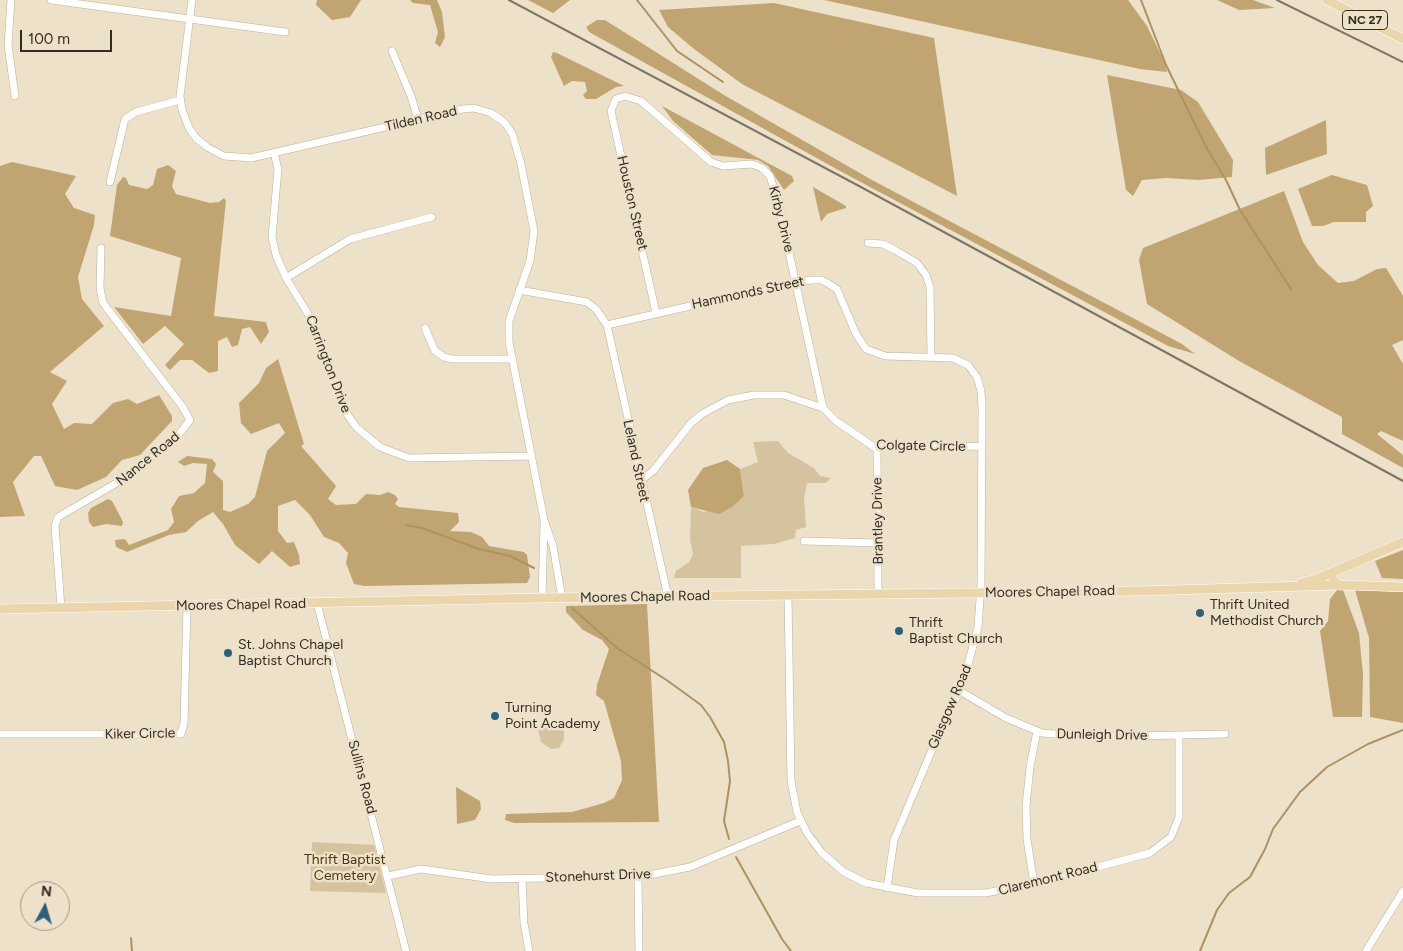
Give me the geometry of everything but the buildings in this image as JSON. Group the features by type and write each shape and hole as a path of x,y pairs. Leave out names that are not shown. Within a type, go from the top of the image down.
{"main road":[{"name":"NC 27","path":"1327,0 1403,39"},
{"path":"1291,585 1330,573 1403,542"},
{"path":"1330,573 1335,582 1340,585"},
{"name":"Moores Chapel Road","path":"0,609 542,598 981,593 1291,585"},
{"path":"1291,585 1403,587"}],"street":[{"path":"11,0 8,45 14,96"},
{"path":"51,0 285,32"},
{"name":"Tilden Road","path":"192,0 180,100 185,120 193,134 215,152 244,159 474,108 498,117 512,133 521,164 534,231 530,260 508,326 512,358 544,520 553,546 562,598"},
{"path":"392,51 411,96 418,119"},
{"name":"Kirby Drive","path":"620,97 632,96 641,101 711,162 723,166 752,164 766,172 775,188 823,408"},
{"name":"Houston Street","path":"620,97 612,107 612,118 656,313"},
{"path":"110,182 125,119 136,112 180,100"},
{"name":"Carrington Drive","path":"274,153 278,178 272,237 276,255 286,278 313,322 344,410 357,428 371,441 398,455 421,459 532,456"},
{"path":"286,278 350,239 432,217"},
{"path":"868,243 883,244 895,250 917,263 926,275 930,287 932,356"},
{"name":"Nance Road","path":"61,608 55,526 58,517 132,474 180,433 190,420 182,406 103,303 100,288 102,248"},
{"name":"Hammonds Street","path":"607,325 815,279 834,285 842,298 859,342 871,352 885,356 932,356 959,360 973,371"},
{"path":"519,290 587,302 596,309 607,325"},
{"name":"Leland Street","path":"607,325 668,597"},
{"path":"425,328 435,351 444,357 452,359 512,358"},
{"name":"Glasgow Road","path":"887,888 890,856 900,824 960,691 975,643 981,593 981,391 973,371"},
{"name":"Colgate Circle","path":"641,480 653,471 691,423 721,402 741,396 771,394 794,398 823,408 836,421 865,443 877,448 981,446"},
{"name":"Brantley Drive","path":"877,448 878,588 881,594"},
{"name":"Tilden Road","path":"542,598 544,520"},
{"path":"804,541 878,543"},
{"name":"Claremont Road","path":"788,594 791,781 800,821 813,843 837,868 858,880 887,888 918,893 960,895 1000,891 1034,884 1150,853 1167,841 1177,826 1180,813 1179,735"},
{"name":"Sullins Road","path":"317,603 406,951"},
{"name":"Kiker Circle","path":"0,734 181,734 184,723 187,606"},
{"name":"Dunleigh Drive","path":"960,691 1006,718 1038,731 1090,737 1225,734"},
{"path":"1034,884 1029,858 1026,811 1030,767 1038,731"},
{"name":"Stonehurst Drive","path":"388,876 421,869 479,878 638,877 690,867 800,821"},
{"path":"638,877 639,951"},
{"path":"522,878 524,924 529,951"},
{"path":"1366,951 1403,891"}],"green space":[{"path":"778,441 788,453 814,468 820,476 831,478 826,483 807,483 804,498 806,527 796,530 795,538 774,544 741,546 741,578 674,578 676,571 689,562 693,554 690,540 691,507 704,512 744,496 740,469 758,462 753,442"},
{"path":"562,725 564,728 564,739 559,748 551,749 541,742 538,729"},
{"name":"Thrift Baptist Cemetery","path":"312,842 374,845 386,893 310,891"}],"shaded area":[{"path":"317,0 361,0 350,17 332,20 316,5"},
{"path":"410,0 437,0 442,12 445,37 440,47 435,43 438,32 430,5 413,3"},
{"path":"528,0 570,0 553,13"},
{"path":"824,0 1128,0 1147,26 1165,63 1167,72 1140,69"},
{"path":"1217,0 1253,0 1275,8 1239,10"},
{"path":"774,3 934,38 957,196 742,84 694,49 668,27 659,10"},
{"path":"597,20 605,20 724,95 872,180 1182,344 1195,354 1168,346 840,171 589,32 586,27"},
{"path":"553,52 624,86 616,87 596,99 586,99 583,95 587,91 585,82 572,81 564,86 551,57"},
{"path":"1107,75 1181,90 1198,102 1233,160 1232,177 1198,180 1166,178 1142,180 1133,196 1126,190"},
{"path":"662,106 792,176 794,181 784,190 768,166 758,160 712,155 673,121"},
{"path":"1326,120 1327,154 1266,175 1265,148"},
{"path":"12,162 76,176 65,194 74,208 95,215 94,225 78,277 82,299 104,326 50,372 67,381 52,404 64,429 74,423 92,424 113,403 128,399 137,404 159,395 172,416 172,421 140,455 122,460 106,477 77,490 55,486 41,456 34,456 13,482 25,516 0,517 0,166"},
{"path":"168,165 176,171 172,186 176,194 210,203 219,202 224,198 226,201 214,316 266,322 269,332 261,344 250,327 242,329 238,345 232,347 227,337 218,341 218,371 209,373 192,360 180,360 170,370 165,365 184,344 165,326 143,344 114,307 171,316 181,258 110,236 117,185 123,177 126,178 129,185 147,189 153,185 157,169"},
{"path":"1332,175 1367,185 1373,206 1366,212 1366,222 1334,222 1323,226 1312,226 1298,189"},
{"path":"813,187 846,206 846,208 827,214 821,222"},
{"path":"1284,191 1303,242 1318,265 1338,283 1354,281 1377,269 1386,268 1403,296 1403,340 1392,345 1403,364 1403,441 1381,431 1377,434 1403,455 1403,468 1342,434 1342,417 1239,361 1147,304 1139,260 1143,248"},
{"path":"278,359 304,444 301,446 336,486 328,499 336,505 356,504 366,494 380,495 388,492 395,495 398,499 395,504 399,507 458,513 459,522 450,531 471,532 482,537 489,546 524,552 527,555 530,577 527,583 364,586 354,584 346,563 348,553 339,543 324,537 310,515 295,500 278,506 278,531 287,543 294,542 299,555 300,564 290,567 272,551 259,564 235,545 223,524 213,512 198,521 186,532 169,535 127,552 116,547 115,540 125,539 129,545 168,530 174,522 171,509 179,496 194,493 205,483 207,464 193,463 184,466 178,462 187,456 212,459 216,464 213,472 223,481 223,510 230,512 248,504 255,497 267,451 285,433 279,423 251,434 241,423 239,403 259,383 266,368"},
{"path":"727,460 740,469 744,496 732,507 719,514 691,507 688,490 703,468"},
{"path":"108,499 112,501 119,514 123,522 122,526 106,524 93,527 89,522 88,513 91,508"},
{"path":"1403,550 1403,579 1382,578 1375,561"},
{"path":"1337,590 1343,590 1359,633 1363,674 1362,717 1333,717 1320,631 1328,621 1330,599"},
{"path":"1355,590 1403,592 1403,723 1370,717 1369,638"},
{"path":"647,604 659,822 514,823 505,820 506,814 572,812 604,803 614,798 622,780 621,761 604,701 596,695 597,685 609,649 602,640 583,630 566,612 566,606"},
{"path":"456,787 480,801 481,809 475,820 457,824"}],"waterway":[{"path":"637,0 677,51 723,82"},
{"path":"1141,0 1166,65 1205,145 1226,180 1240,210 1291,289"},
{"path":"406,525 422,528 479,549 510,556 534,568"},
{"path":"572,608 617,648 701,705 710,717 724,742 728,761 730,781 724,821 729,839"},
{"path":"1200,951 1217,910 1229,893 1250,877 1273,829 1300,792 1327,767 1368,744 1403,730"},
{"path":"736,857 782,939 791,951"},
{"path":"131,938 132,951"}],"railway":[{"path":"509,0 859,186 1403,481"},
{"path":"1277,0 1403,62"}],"place":[{"name":"Thrift United Methodist Church","path":"1200,613"},
{"name":"Thrift Baptist Church","path":"899,631"},
{"name":"St. Johns Chapel Baptist Church","path":"228,653"},
{"name":"Turning Point Academy","path":"495,716"}]}
